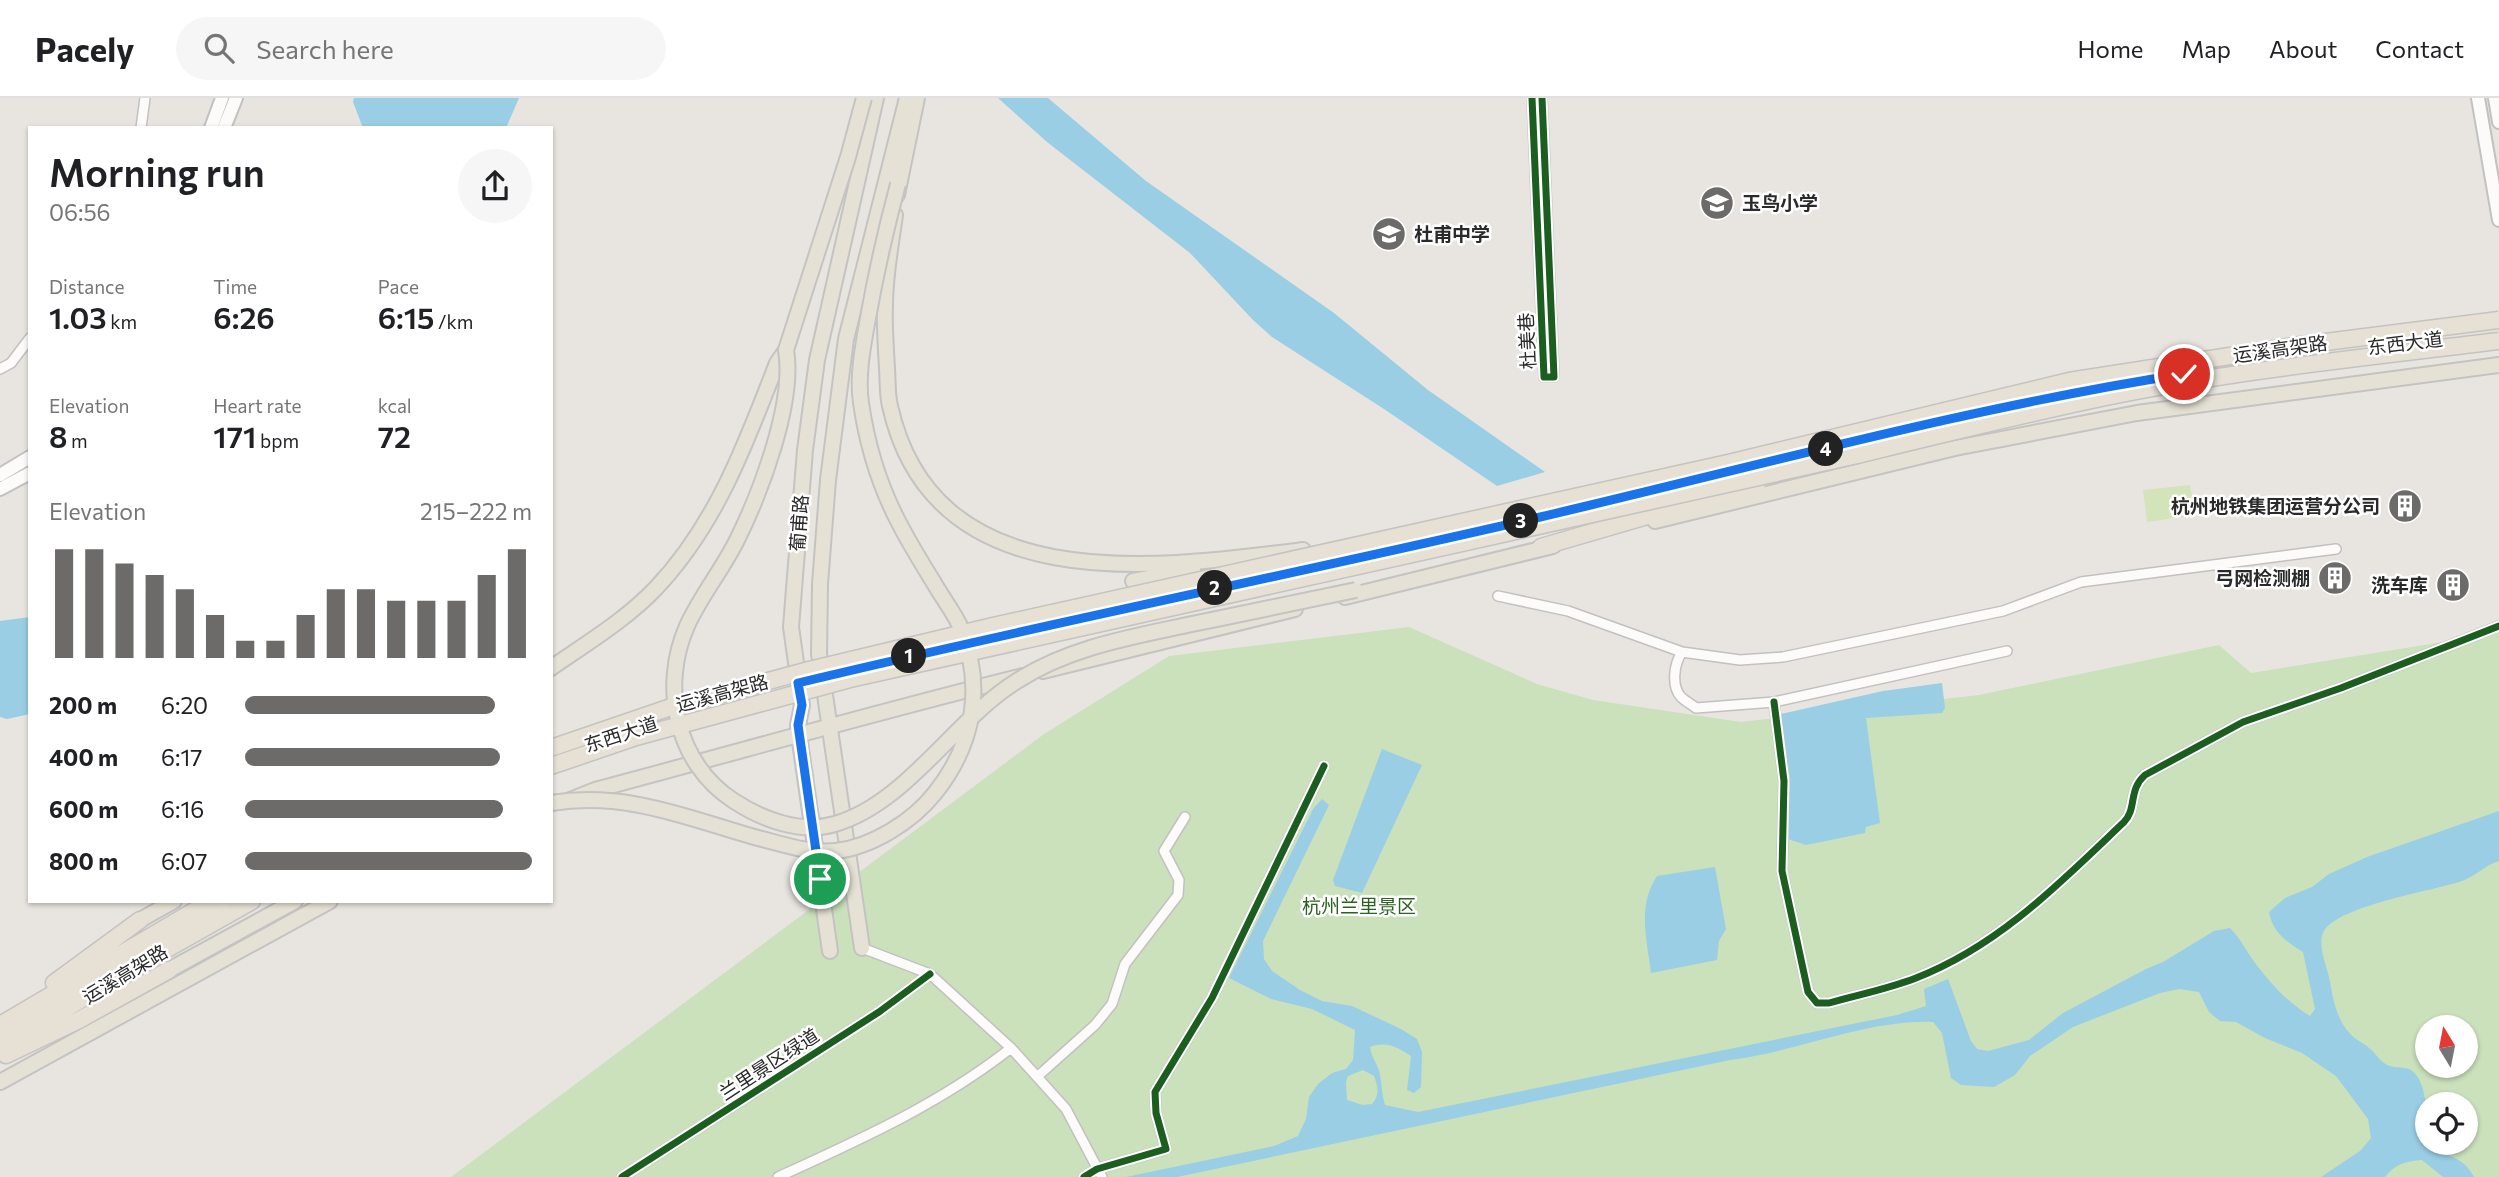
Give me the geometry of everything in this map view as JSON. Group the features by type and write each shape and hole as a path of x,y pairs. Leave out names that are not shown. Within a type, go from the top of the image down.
{"highway":[{"name":"运溪高架路","path":"553,747 668,708 809,670 993,626 1847,435 2069,381 2294,346 2499,320"},
{"name":"运溪高架路","path":"553,765 636,737 850,679 1853,456 1983,424 2113,396 2283,368 2499,341"},
{"path":"1527,503 1847,435"},
{"path":"1541,547 1853,456"},
{"name":"运溪高架路","path":"0,1023 208,903"},
{"name":"运溪高架路","path":"0,1048 248,903"},
{"path":"0,1023 140,920"},
{"path":"0,1057 79,1020 169,970"}],"main road":[{"path":"553,667 607,629 656,589 691,547 712,514 730,479 776,363 786,350 848,158 864,98"},
{"name":"葡甫路","path":"830,951 799,735 802,705 791,627 807,437 817,360 876,98"},
{"name":"葡甫路","path":"862,948 819,654 821,571 828,480 846,338 907,98"},
{"path":"553,806 584,799 644,804 785,845 835,852 859,846 914,815 950,773 971,725 974,705 973,681 965,641 958,622 910,543 887,497 875,467 861,399 862,352 878,258 917,98"},
{"path":"898,184 884,304 889,403 898,438 908,461 935,498 950,513 999,543 1032,553 1071,559 1168,564 1303,550"},
{"name":"东西大道","path":"553,757 640,726 822,677 1532,519 1942,421 2103,386 2265,361 2499,331"},
{"path":"786,350 789,366 787,390 771,455 740,534 685,630 673,686 676,716 686,746 715,788 751,811 792,826 835,824 872,807 893,792 947,739 1001,692 1035,670 1068,655 1136,636 1463,567 1541,547"},
{"path":"553,805 595,790 900,706 1955,448 2137,413 2499,366"},
{"path":"1133,581 1303,550 1527,503"},
{"path":"140,920 170,903"},
{"path":"0,1037 232,903"},
{"path":"169,970 291,903"},
{"path":"0,1082 326,903"}],"street":[{"path":"141,126 145,98"},
{"path":"212,126 222,98"},
{"path":"225,126 236,98"},
{"name":"杜美巷","path":"1532,98 1544,377 1555,377 1542,98"},
{"path":"2478,98 2499,220"},
{"path":"2495,98 2499,122"},
{"path":"0,369 11,363 28,341"},
{"path":"0,475 28,458"},
{"path":"0,489 28,474"},
{"path":"1498,596 1568,611 1682,652 1740,660 1783,657 2003,611 2081,582 2336,549"},
{"path":"1773,702 1784,781 1782,870 1808,992 1817,1003 1829,1003 1915,979 2002,932 2128,818 2137,782 2145,775 2243,722 2341,688 2499,626"},
{"path":"1682,652 1676,660 1675,680 1679,695 1696,708 1773,702 2007,651"},
{"path":"1084,1177 1166,1149 1156,1113 1155,1092 1212,999 1324,766"},
{"path":"1038,1076 1095,1025 1112,1004 1125,964 1178,895 1179,880 1164,850 1185,817"},
{"path":"862,948 930,974 1011,1048 1066,1110 1100,1173"},
{"name":"兰里景区绿道","path":"622,1177 879,1012 930,974"},
{"path":"778,1177 862,1139 943,1097 1011,1048"}],"green space":[{"path":"2190,485 2195,515 2147,522 2143,490"},
{"name":"杭州兰里景区","path":"1409,627 1537,684 1593,700 1741,722 1979,695 2219,645 2251,673 2499,633 2499,1177 451,1177 1044,734 1169,656"}],"water":[{"path":"354,98 519,98 507,126 362,126"},
{"path":"998,98 1048,98 1146,181 1334,313 1428,390 1545,472 1497,486 1272,337 1190,253 1047,142"},
{"path":"28,617 28,714 7,719 0,717 0,621"},
{"path":"1942,683 1945,708 1942,713 1866,718 1880,823 1866,827 1865,833 1806,845 1788,839 1790,779 1781,714 1883,691"},
{"path":"1382,749 1422,765 1362,893 1335,886 1333,880"},
{"path":"1322,799 1329,805 1263,941 1264,959 1272,971 1300,990 1322,1001 1352,1006 1417,1039 1422,1052 1421,1087 1414,1093 1407,1090 1411,1056 1392,1046 1370,1047 1379,1071 1385,1105 1418,1112 1897,1015 1926,1006 1924,989 1948,979 1971,1041 1977,1049 1988,1051 2029,1040 2063,1013 2163,962 2214,931 2230,928 2272,984 2310,1016 2315,1009 2303,952 2277,931 2269,912 2285,898 2312,887 2329,874 2367,857 2499,811 2499,861 2462,881 2367,906 2348,914 2333,922 2324,931 2321,943 2335,1006 2345,1027 2380,1060 2393,1067 2409,1069 2420,1082 2423,1092 2415,1092 2415,1155 2448,1155 2463,1163 2474,1177 2443,1177 2422,1160 2401,1164 2385,1177 2321,1177 2360,1151 2371,1138 2368,1119 2336,1076 2302,1053 2265,1038 2236,1022 2220,1021 2209,1012 2199,992 2179,989 2160,993 2073,1027 2030,1056 2015,1075 1994,1087 1961,1085 1951,1078 1942,1033 1933,1022 1909,1022 1177,1177 1126,1177 1274,1146 1298,1136 1306,1119 1309,1097 1318,1084 1332,1073 1346,1069 1353,1060 1355,1030 1312,1009 1271,999 1229,978 1313,809","holes":["1363,1070 1374,1076 1378,1091 1372,1104 1363,1105 1347,1100 1348,1076"]},
{"path":"1715,867 1726,929 1719,941 1717,960 1651,973 1645,911 1651,887 1657,876"}],"cycle path":[{"path":"1532,98 1544,377 1554,377 1542,98"},
{"path":"1774,702 1784,781 1782,871 1808,992 1817,1003 1829,1003 1916,978 1975,949 2002,930 2052,889 2124,822 2128,817 2136,787 2145,775 2243,722 2341,688 2499,626"},
{"path":"1084,1177 1097,1169 1166,1149 1156,1113 1155,1092 1212,998 1324,766"},
{"path":"622,1177 879,1012 930,974"}],"place":[{"name":"玉鸟小学","path":"1717,203"},
{"name":"杜甫中学","path":"1389,234"},
{"name":"杭州地铁集团运营分公司","path":"2405,506"},
{"name":"弓网检测棚","path":"2335,578"},
{"name":"洗车库","path":"2453,585"}],"route":[{"path":"820,879 798,725 802,705 798,683 961,644 1532,519 1942,421 2103,386 2184,374"}]}
